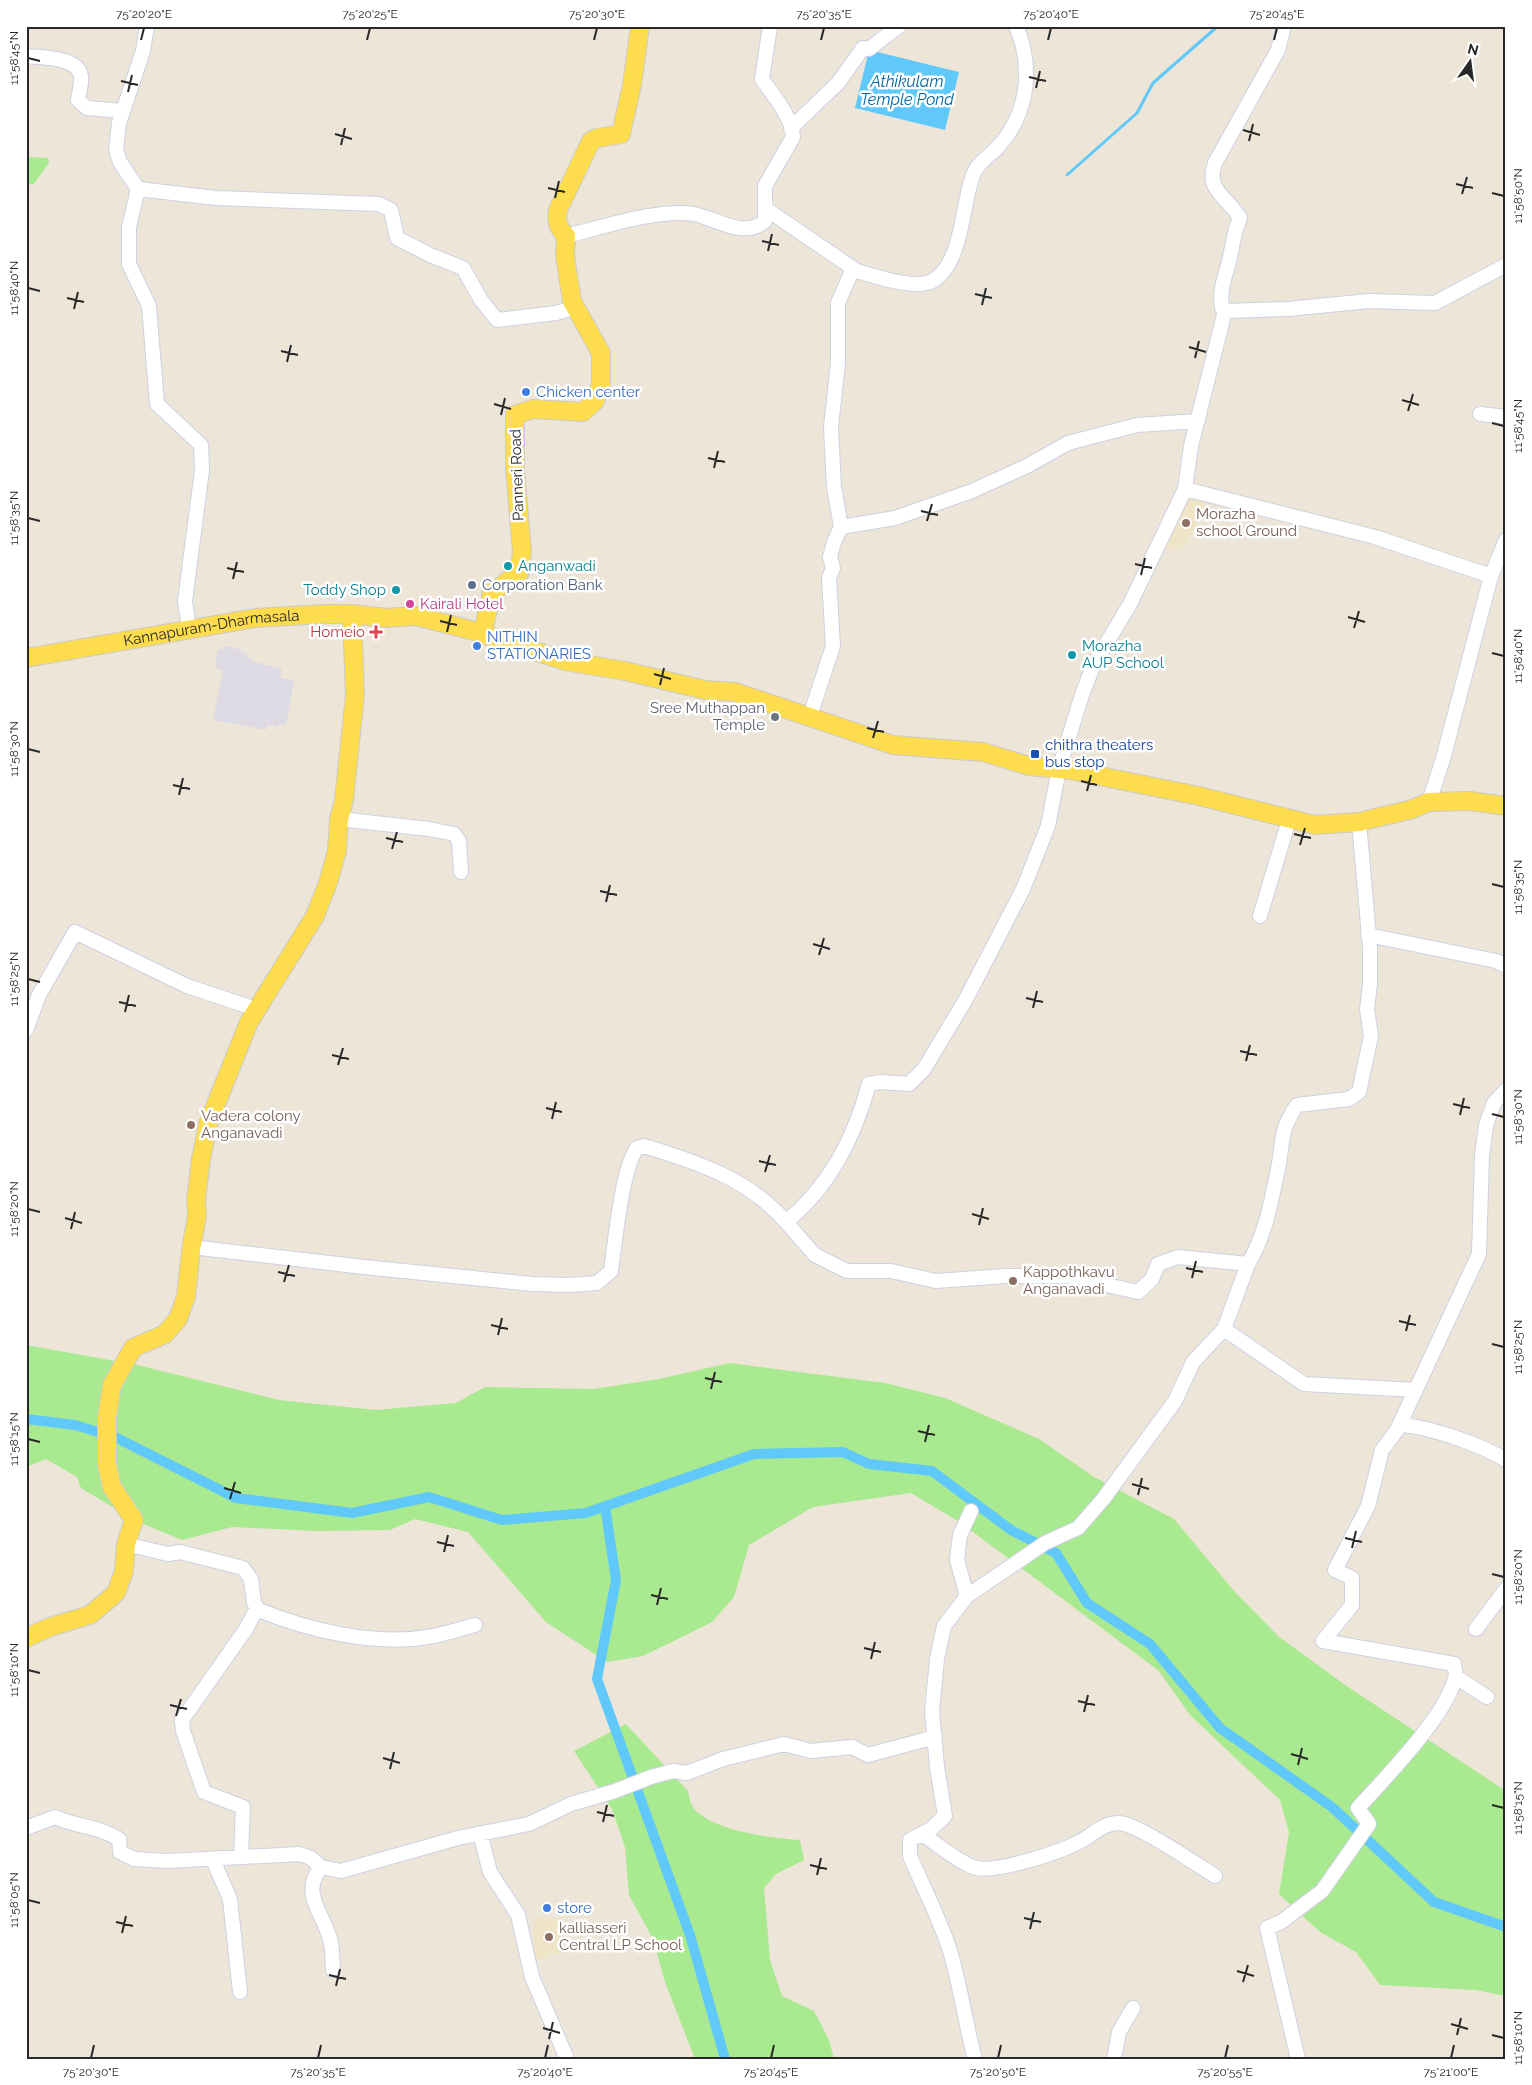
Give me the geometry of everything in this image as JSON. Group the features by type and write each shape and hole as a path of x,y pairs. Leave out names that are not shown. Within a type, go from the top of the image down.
{"main road":[{"name":"Panneri Road","path":"482,634 492,592 520,572 522,551 515,478 515,415 533,409 583,412 596,401 601,384 601,353 572,301 568,275 566,236 558,226 558,210 591,141 597,138 620,134 632,86 640,26"},
{"name":"Kannapuram-Dharmasala","path":"26,658 255,618 352,614 386,618 416,616 482,634 565,661 634,673 705,690 735,692 894,745 983,752 1029,766 1059,769 1199,796 1315,825 1359,822 1413,809 1429,802 1470,801 1506,806"},
{"path":"26,1638 90,1615 116,1594 124,1571 126,1544 134,1520 112,1487 106,1465 107,1417 112,1385 133,1348 165,1334 178,1319 186,1297 191,1247 197,1216 196,1200 201,1159 208,1124 256,1009 279,976 315,916 328,883 336,851 339,819 344,800 355,695 352,614"}],"street":[{"path":"147,26 143,51 119,124 116,150 120,162 138,189 129,226 129,264 149,306 157,404 201,445 202,470 186,601 189,629"},
{"path":"566,236 639,218 678,213 694,214 747,230 757,228 765,221 764,197 766,186 793,137 783,110 762,79 770,26"},
{"path":"791,128 838,83 863,48 869,49 877,45 899,26"},
{"path":"766,209 857,271 896,282 932,281 940,275 948,264 957,242 977,166 996,150 1012,130 1019,116 1027,79 1024,44 1016,26"},
{"path":"1284,26 1278,50 1215,163 1211,175 1214,188 1233,207 1240,218 1233,232 1230,256 1220,292 1222,308 1227,311 1288,309 1369,300 1435,303 1506,265"},
{"path":"26,56 58,60 75,66 81,76 78,100 87,108 123,111"},
{"path":"138,189 216,198 380,204 391,210 397,238 463,268 481,300 497,320 556,313 576,307"},
{"path":"810,716 834,646 828,578 833,568 830,557 834,542 842,527 834,487 831,427 838,363 838,303 851,273 857,271"},
{"path":"786,1222 798,1212 825,1181 848,1145 869,1084 880,1082 909,1084 924,1069 966,999 1023,889 1048,826 1059,769 1093,666 1130,604 1185,489 1192,446 1225,311 1227,311"},
{"path":"1480,414 1506,417"},
{"path":"842,527 895,518 972,491 1027,466 1068,443 1137,425 1198,421"},
{"path":"1185,489 1375,537 1491,576"},
{"path":"1429,802 1443,759 1491,576 1506,540"},
{"path":"339,819 429,829 454,834 458,841 461,872"},
{"path":"1260,916 1289,820"},
{"path":"975,2059 961,1990 950,1948 910,1856 910,1840 922,1834 945,1816 932,1711 937,1659 944,1626 967,1596 1042,1546 1078,1528 1104,1498 1175,1401 1193,1362 1224,1329 1248,1264 1260,1245 1285,1123 1297,1105 1349,1099 1359,1092 1371,1036 1366,1009 1370,984 1359,822"},
{"path":"26,1030 39,995 75,932 187,986 256,1009"},
{"path":"1368,935 1496,961 1506,966"},
{"path":"1298,2059 1268,1928 1281,1922 1322,1891 1364,1831 1358,1808 1446,1702 1456,1677 1454,1664 1323,1641 1352,1604 1352,1578 1335,1570 1368,1506 1382,1450 1400,1425 1428,1368 1440,1334 1452,1314 1479,1254 1482,1156 1486,1125 1494,1104 1506,1090"},
{"path":"191,1247 461,1278 570,1285 597,1283 611,1271 622,1198 630,1164 637,1148 644,1146 704,1166 739,1182 786,1222 815,1255 847,1270 891,1271 936,1281 1005,1276 1066,1276 1138,1292 1152,1279 1158,1264 1178,1257 1248,1264"},
{"path":"1224,1329 1304,1384 1416,1390"},
{"path":"1400,1425 1413,1425 1431,1430 1490,1451 1506,1460"},
{"path":"967,1596 956,1560 960,1536 971,1511"},
{"path":"126,1544 168,1554 180,1552 243,1568 251,1579 254,1603 257,1608 282,1619 338,1634 396,1640 427,1638 475,1625"},
{"path":"1476,1629 1506,1589"},
{"path":"241,1856 243,1807 204,1792 183,1731 182,1720 246,1629 257,1608"},
{"path":"1456,1677 1487,1697"},
{"path":"26,1828 55,1817 79,1827 90,1826 112,1834 119,1839 120,1852 134,1859 213,1860 241,1856 300,1854 312,1858 321,1867 341,1871 355,1869 420,1848 444,1844 480,1833 528,1824 571,1804 636,1782 673,1771 687,1773 723,1759 784,1744 811,1751 852,1747 868,1755 935,1738"},
{"path":"922,1834 974,1868 991,1868 1018,1863 1065,1850 1106,1824 1121,1823 1167,1845 1215,1876"},
{"path":"480,1833 490,1872 518,1916 532,1977 567,2059"},
{"path":"213,1860 230,1899 240,1992"},
{"path":"321,1867 314,1876 311,1886 318,1912 331,1942 333,1970"},
{"path":"1114,2059 1119,2032 1133,2008"}],"shaded area":[{"name":"Morazha school Ground","path":"1190,495 1208,499 1184,547 1163,550"},
{"path":"225,646 242,650 241,653 247,654 251,661 282,669 280,678 294,681 286,725 279,724 278,727 267,725 266,730 213,720 223,670 215,668 218,649 224,650"},
{"name":"kalliasseri Central LP School","path":"535,1916 566,1921 562,1954 548,1954 545,1959 531,1959"}],"green space":[{"path":"26,157 48,158 49,163 33,185 26,183"},
{"path":"26,1345 137,1365 279,1400 376,1410 456,1403 485,1387 593,1389 659,1379 730,1363 885,1383 945,1398 1039,1439 1094,1477 1174,1519 1234,1591 1278,1636 1348,1687 1506,1791 1506,1996 1476,1990 1380,1985 1356,1952 1320,1932 1279,1894 1289,1832 1280,1800 1190,1715 1159,1671 961,1523 911,1493 813,1507 749,1545 734,1597 712,1622 643,1656 607,1662 546,1622 468,1532 415,1519 390,1530 317,1531 232,1527 182,1540 134,1520 81,1488 77,1477 46,1459 26,1467"},
{"path":"626,1724 688,1791 692,1806 700,1815 712,1822 742,1832 800,1840 804,1860 776,1874 764,1888 770,1960 782,1996 814,2011 829,2040 834,2059 695,2059 665,1982 653,1939 629,1895 625,1847 612,1809 574,1751"}],"water":[{"name":"Athikulam Temple Pond","path":"869,50 959,72 945,130 855,108"}],"waterway":[{"path":"1067,175 1137,113 1153,83 1218,26"},
{"path":"26,1419 75,1425 98,1432"},
{"path":"115,1437 236,1498 352,1513 429,1497 502,1520 586,1513 754,1454 843,1452 869,1464 932,1471 1011,1530 1056,1553 1087,1603 1150,1644 1220,1728 1332,1807 1434,1902 1506,1927"},
{"path":"605,1506 616,1580 597,1679 690,1935 725,2059"}],"place":[{"name":"Chicken center","path":"526,392"},
{"name":"Morazha school Ground","path":"1186,523"},
{"name":"Anganwadi","path":"508,566"},
{"name":"Corporation Bank","path":"472,585"},
{"name":"Toddy Shop","path":"396,590"},
{"name":"Kairali Hotel","path":"410,604"},
{"name":"Homeio","path":"376,632"},
{"name":"NITHIN STATIONARIES","path":"477,646"},
{"name":"Morazha AUP School","path":"1072,655"},
{"name":"Sree Muthappan Temple","path":"775,717"},
{"name":"chithra theaters bus stop","path":"1035,754"},
{"name":"Vadera colony Anganavadi","path":"191,1125"},
{"name":"Kappothkavu Anganavadi","path":"1013,1281"},
{"name":"store","path":"547,1908"},
{"name":"kalliasseri Central LP School","path":"549,1937"}]}
